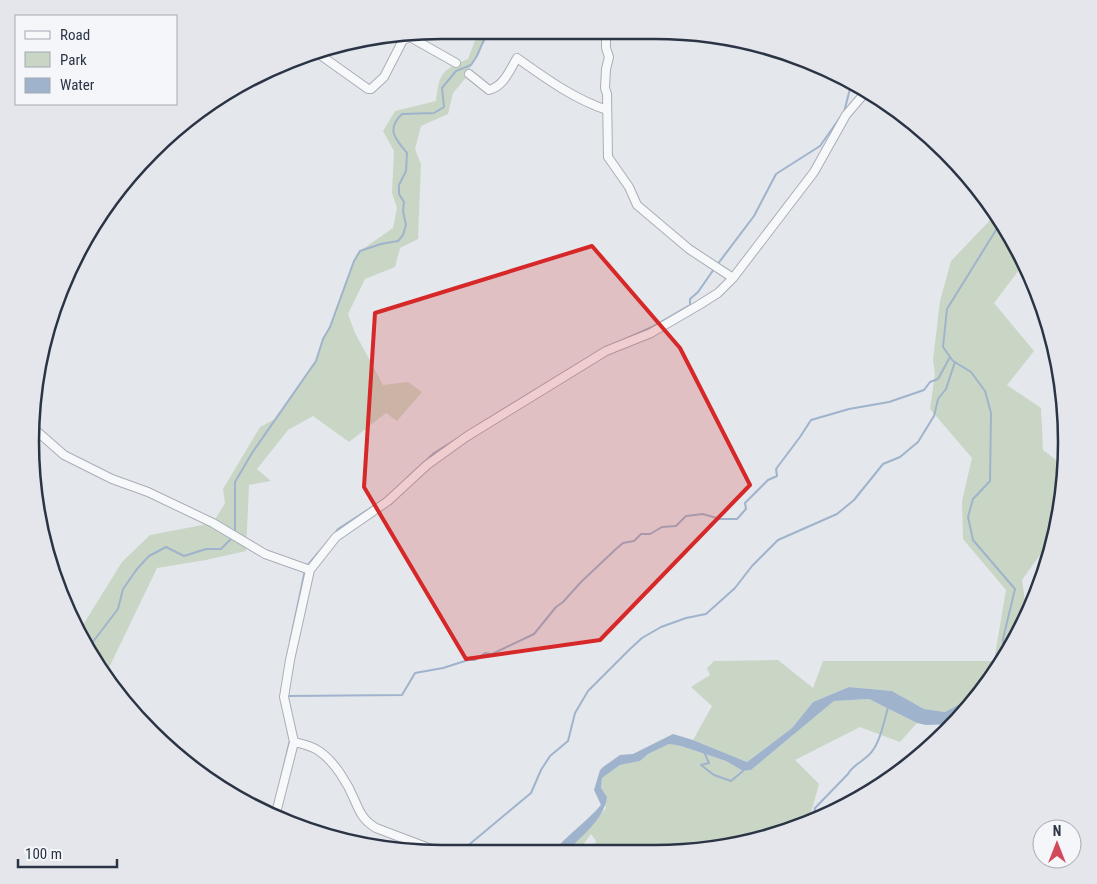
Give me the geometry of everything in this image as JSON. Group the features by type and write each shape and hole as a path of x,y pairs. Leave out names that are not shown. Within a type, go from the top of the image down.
{"street":[{"path":"606,39 609,57 605,88 608,94 608,157 629,187 637,206 689,249 733,278"},
{"path":"415,40 456,63"},
{"path":"323,57 371,89 384,77 402,41"},
{"path":"469,74 489,90 496,88 501,84 517,58 560,88 607,110"},
{"path":"277,810 294,742 284,697 290,660 310,570 336,537 388,501 427,465 466,437 606,351 650,333 718,293 733,278 814,172 846,115 862,96"},
{"path":"39,434 64,456 112,479 148,492 213,523 265,554 310,570"},
{"path":"294,742 310,746 320,752 333,766 344,780 360,814 368,824 418,844"}],"highlighted area":[{"path":"592,246 680,348 750,485 600,640 466,659 364,487 375,313"}],"green space":[{"path":"476,39 487,39 471,65 469,74 453,93 448,114 421,126 415,149 421,164 418,239 400,248 395,267 365,279 348,314 355,333 383,385 408,382 422,392 397,421 386,413 349,442 313,416 288,430 257,469 271,481 249,485 246,551 157,568 109,668 83,625 122,562 150,535 213,523 225,503 223,489 260,427 277,418 316,361 354,261 360,251 393,228 397,208 392,193 394,151 383,131 395,111 436,101 443,74 452,66 468,59"},
{"path":"991,219 1019,269 994,303 1034,351 1007,385 1041,408 1043,450 1057,461 1055,495 1044,549 1022,580 1025,602 994,659 1006,590 963,539 962,501 972,458 930,409 935,374 933,360 940,301 951,261"},
{"path":"778,660 813,688 823,661 993,661 961,704 945,712 924,709 892,691 849,687 813,702 792,728 747,762 693,740 712,706 691,687 710,675 707,668 714,661"},
{"path":"869,699 917,723 900,742 860,727 795,760 819,784 811,814 759,832 708,842 655,845 595,845 596,841 591,834 583,845 574,845 606,808 601,788 602,778 620,765 640,761 648,754 669,744 681,746 726,761 743,771 751,770 834,701"}],"water":[{"path":"849,687 892,691 924,709 945,712 962,703 942,724 926,725 917,723 869,699 834,701 751,770 743,771 726,761 681,746 669,744 648,754 640,761 620,765 602,778 601,788 607,797 597,820 574,845 559,845 601,805 594,790 600,770 620,755 633,754 673,734 747,762 792,728 813,702"}],"waterway":[{"path":"235,532 235,482 252,453 316,361 354,261 360,251 398,241 403,235 406,225 403,211 404,202 399,194 399,185 406,171 407,153 394,134 394,124 402,114 434,113 444,107 442,88 456,71 471,65 484,39"},
{"path":"717,265 754,216 776,174 820,146 844,112 850,89"},
{"path":"997,229 947,309 943,347 953,361 971,372 985,391 991,413 990,481 973,499 968,517 973,540 1015,589 1003,639 1003,645"},
{"path":"621,341 652,327 690,305 690,299 698,292 714,269"},
{"path":"288,696 402,695 415,673 475,660 485,653 492,654 534,634 556,607 623,543 634,541 641,534 650,534 662,527 676,526 686,516 703,514 720,519 737,519 746,509 745,503 768,480 777,476 776,469 811,420 849,409 889,402 924,390 930,382 938,379 950,357"},
{"path":"469,845 531,793 541,770 550,756 568,741 575,713 588,691 642,638 661,627 686,618 706,614 735,588 752,566 778,540 837,514 854,500 883,464 900,457 918,442 934,416 938,399 946,389 955,362"},
{"path":"484,422 554,379"},
{"path":"387,497 434,453 463,435"},
{"path":"333,536 338,529 383,500"},
{"path":"92,643 118,609 123,589 149,556 166,547 184,556 206,549 221,549 232,538"},
{"path":"307,566 330,539"},
{"path":"290,642 305,570"},
{"path":"814,813 815,808 853,767 873,750 881,734 889,705"},
{"path":"278,791 290,740"},
{"path":"704,752 709,763 701,765 714,775 731,781 743,771"}]}
